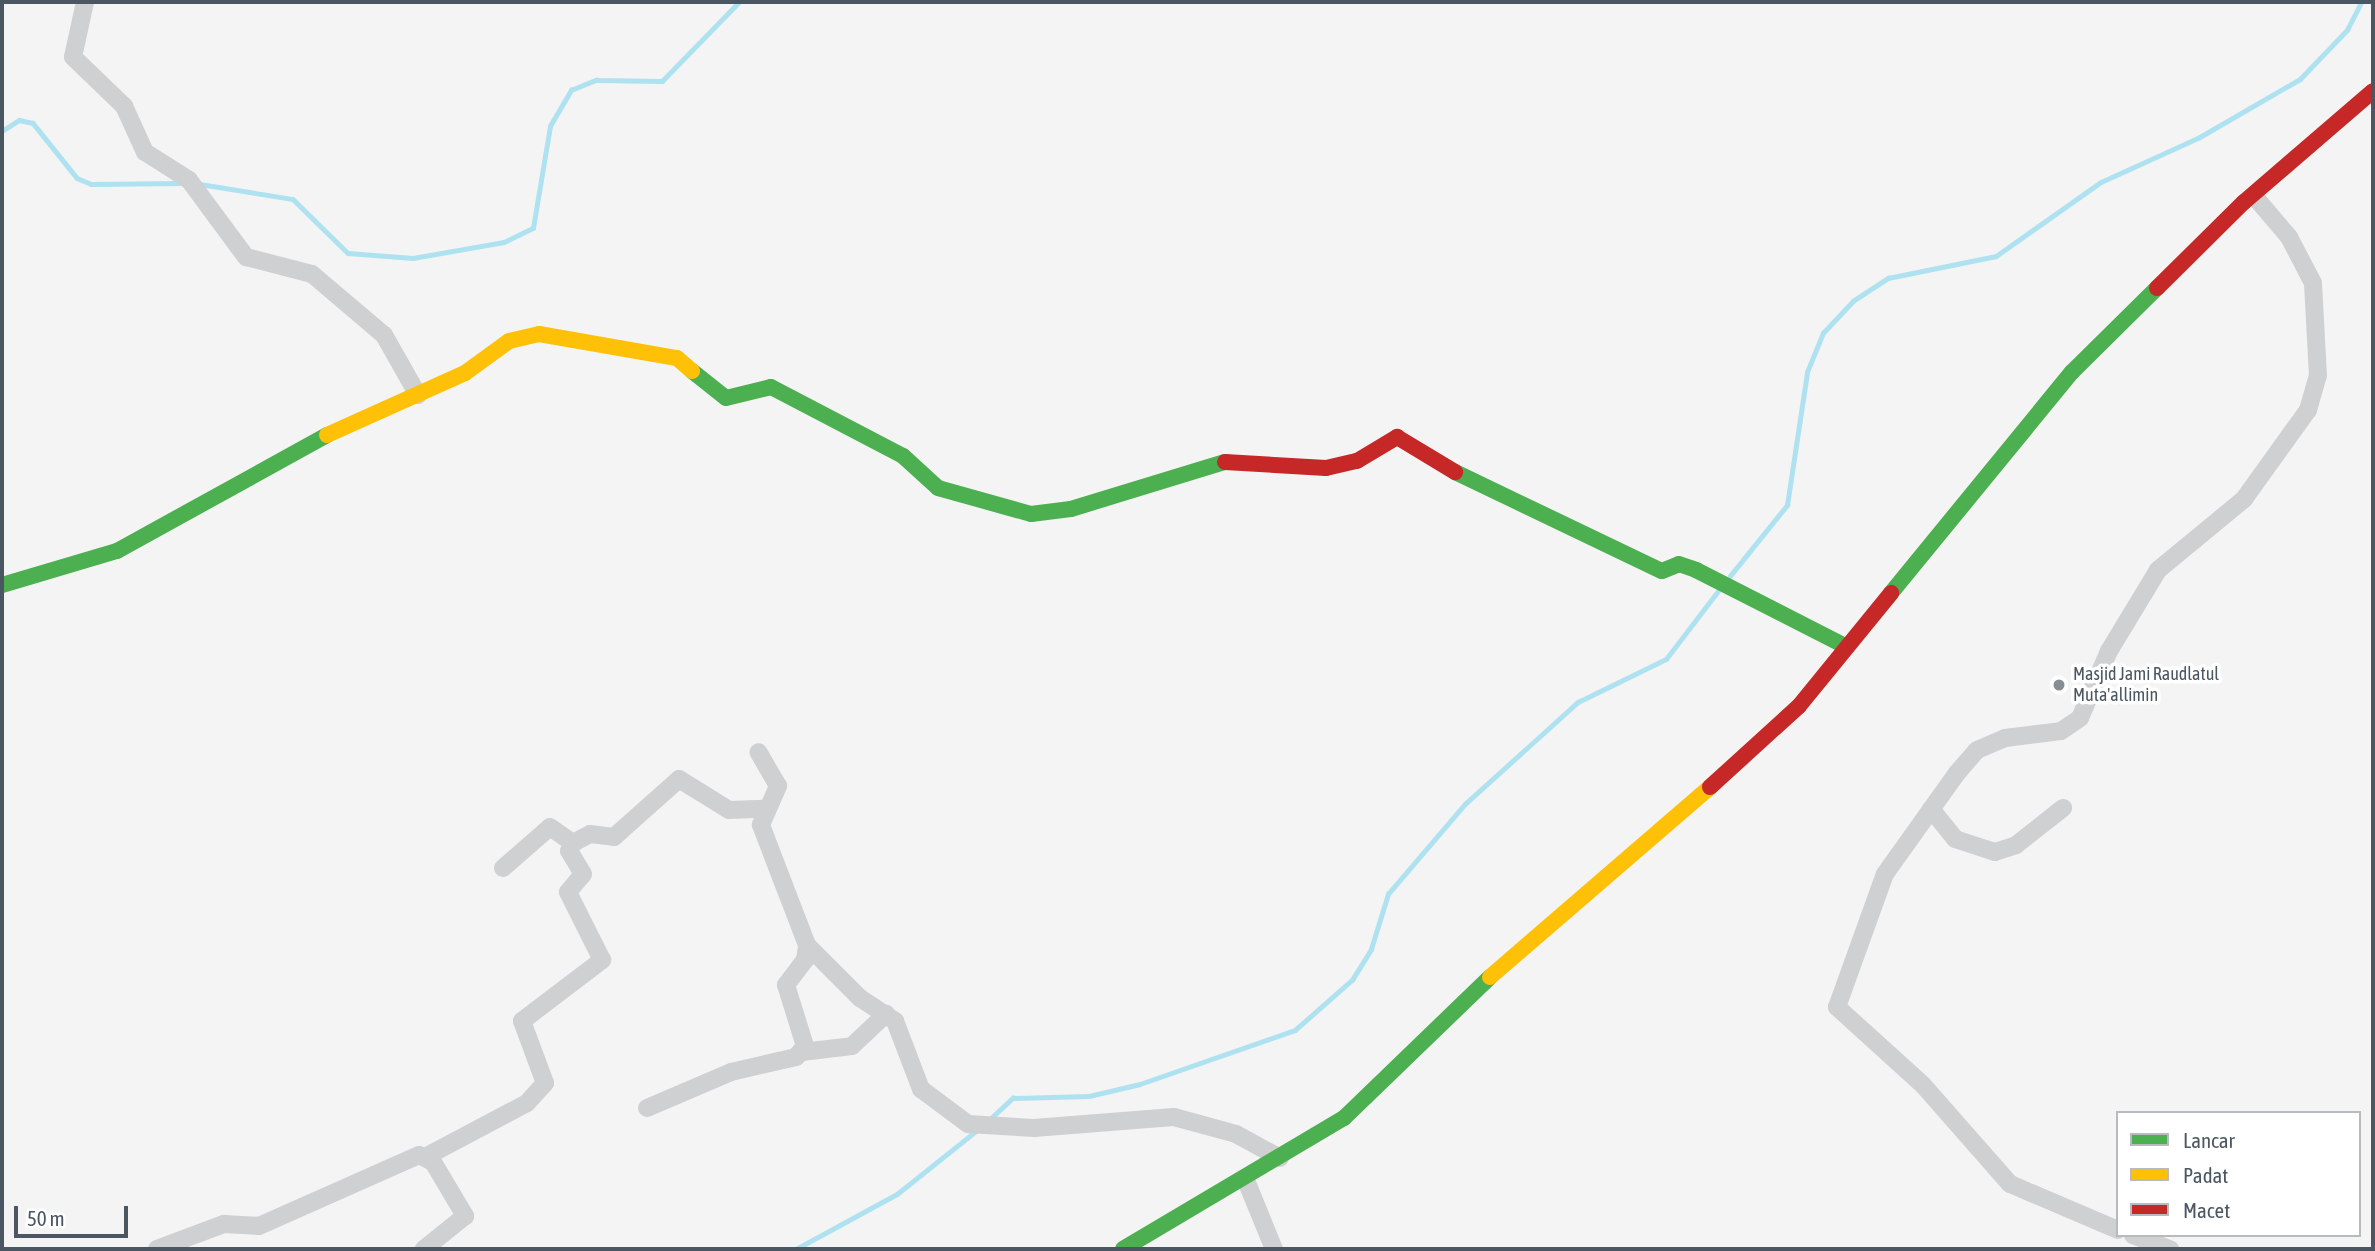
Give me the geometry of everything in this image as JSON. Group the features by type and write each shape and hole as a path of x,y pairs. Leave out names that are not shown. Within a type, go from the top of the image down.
{"street":[{"path":"85,2 73,57 124,106 145,152 190,180 246,257 312,274 384,335 418,395"},
{"path":"1123,1249 1344,1118 1535,934 1742,760 1799,706 1845,646 2073,372 2255,195 2373,91"},
{"path":"2116,1229 2010,1184 1923,1085 1839,1013 1885,874 1931,809 1977,750 2005,738 2061,731 2080,719 2115,640 2158,570 2244,499 2308,410 2318,376 2313,284 2289,237 2255,195"},
{"path":"2,585 117,551 335,432 465,373 509,341 540,334 599,341 693,365 726,398 771,387 903,456 938,488 1031,514 1071,509 1217,462 1326,468 1357,461 1398,437 1468,480 1643,563 1662,571 1679,564 1696,570 1845,646"},
{"path":"758,752 778,786 765,809 761,825 807,945 895,1021 921,1089 968,1124 1034,1128 1174,1117 1236,1133 1280,1158"},
{"path":"157,1249 224,1224 259,1226 427,1156 527,1103 545,1083 522,1021 602,960 568,892 583,874 569,851 573,843 590,834 614,837 679,779 729,810 765,809"},
{"path":"1931,809 1955,839 1995,852 2016,845 2063,808"},
{"path":"503,868 550,827 573,843"},
{"path":"802,1052 806,1038 786,985 805,960 807,945"},
{"path":"647,1108 731,1072 802,1052 852,1046 886,1014"},
{"path":"424,1249 465,1216 427,1156"},
{"path":"1245,1178 1274,1249"},
{"path":"2138,1237 2170,1249"}],"waterway":[{"path":"200,184 293,199 348,253 413,258 504,242 533,228 550,126 571,90 596,80 662,81 739,2"},
{"path":"1730,576 1787,505 1807,372 1823,333 1853,301 1888,278 1996,256 2101,182 2198,138 2300,79 2347,30 2361,2"},
{"path":"2,131 19,120 33,123 77,178 91,184 181,183"},
{"path":"988,1121 1013,1098 1089,1096 1140,1084 1295,1030 1352,980 1371,949 1388,894 1465,804 1578,702 1666,659 1718,591"},
{"path":"796,1249 897,1194 976,1131"}],"traffic: fast":[{"path":"1891,593 2072,372 2157,288"},
{"path":"692,371 726,398 771,387 903,456 938,488 1031,514 1071,509 1225,462"},
{"path":"2,585 117,551 327,435"},
{"path":"1455,472 1662,571 1679,564 1696,570 1845,646"},
{"path":"1123,1249 1344,1118 1490,977"}],"traffic: slow":[{"path":"327,435 465,373 509,341 539,334 677,358 692,371"},
{"path":"1490,977 1710,787"}],"traffic: jam":[{"path":"2157,288 2244,202 2373,91"},
{"path":"1225,462 1326,468 1357,461 1397,437 1455,472"},
{"path":"1710,787 1799,706 1891,593"}],"place":[{"name":"Masjid Jami Raudlatul Muta'allimin","path":"2059,685"}]}
